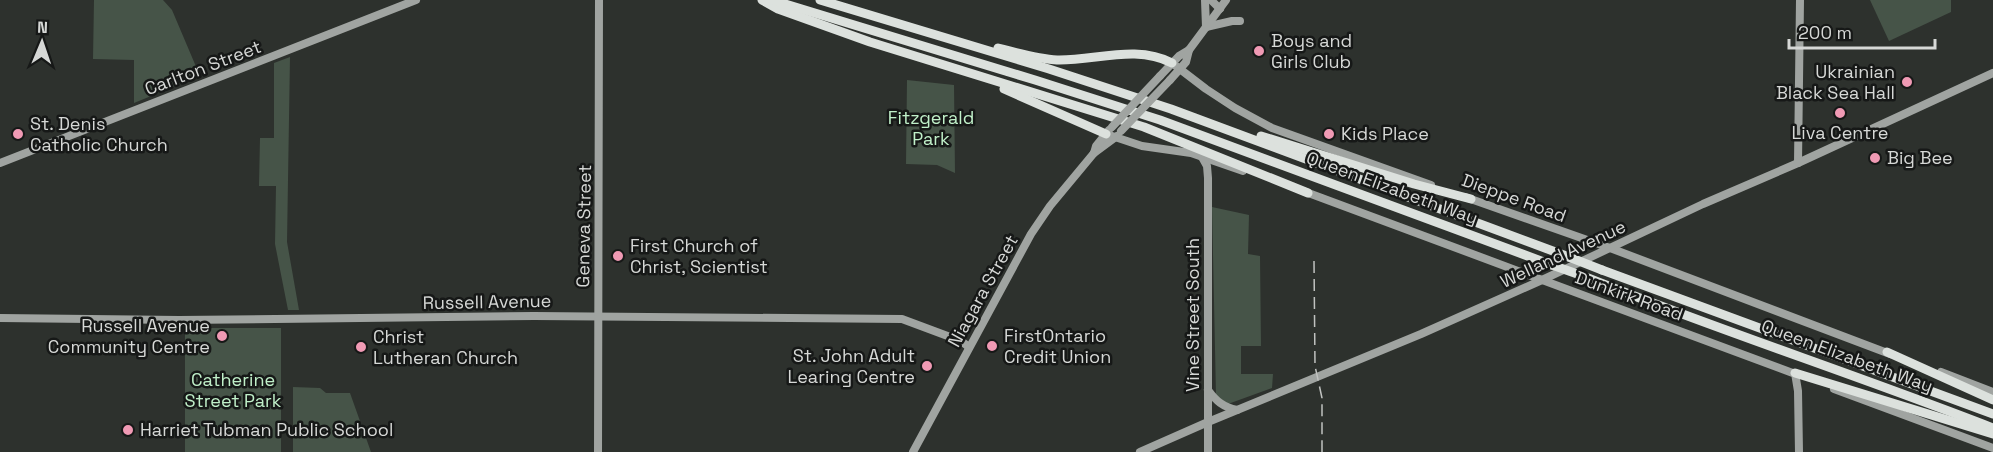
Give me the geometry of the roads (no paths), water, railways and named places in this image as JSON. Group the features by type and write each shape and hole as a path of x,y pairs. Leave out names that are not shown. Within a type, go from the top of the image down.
{"highway":[{"path":"762,0 778,9 860,39 1144,127 1308,193"},
{"name":"Queen Elizabeth Way","path":"772,0 1150,117 1756,341 1900,391 1993,428"},
{"name":"Queen Elizabeth Way","path":"820,0 1049,69 1205,121 1993,414"},
{"path":"897,23 922,27 1025,55 1055,60 1123,54 1162,57 1172,63"},
{"path":"965,71 1111,133"},
{"path":"1205,121 1266,137 1414,184 1471,199"},
{"path":"1887,352 1993,400"},
{"path":"1795,373 1993,434"}],"street":[{"name":"Carlton Street","path":"1,163 416,0"},
{"name":"Geneva Street","path":"598,452 599,0"},
{"path":"1205,0 1206,27 1240,21"},
{"path":"1211,0 1220,9"},
{"name":"Niagara Street","path":"1111,133 1121,131 1180,69 1186,62 1189,50 1226,0"},
{"path":"1798,163 1800,0"},
{"name":"Niagara Street","path":"913,452 1031,234 1050,206 1094,153 1096,146 1111,133 1172,63 1189,50"},
{"name":"Dieppe Road","path":"1172,63 1235,108 1272,128 1610,248 1993,392"},
{"name":"Welland Avenue","path":"1140,452 1421,334 1993,73"},
{"name":"Dunkirk Road","path":"1111,133 1142,146 1180,151 1202,157 1308,193 1795,373"},
{"name":"Vine Street South","path":"1202,157 1207,166 1208,178 1208,452"},
{"path":"1208,178 1222,164"},
{"path":"1633,258 1629,249 1635,237"},
{"path":"1516,271 1520,281 1516,291"},
{"name":"Russell Avenue","path":"0,318 185,320 598,316 902,319 961,341 969,347"},
{"path":"1795,373 1798,391 1799,452"},
{"path":"1798,391 1803,382 1812,379 1993,448"},
{"path":"1208,390 1218,402 1227,408 1237,410"}],"railway":[{"path":"1314,261 1315,366 1322,398 1322,452"}],"place":[{"name":"Boys and Girls Club","path":"1259,51"},
{"name":"Ukrainian Black Sea Hall","path":"1907,82"},
{"name":"Liva Centre","path":"1840,113"},
{"name":"St. Denis Catholic Church","path":"18,134"},
{"name":"Kids Place","path":"1329,134"},
{"name":"Big Bee","path":"1875,158"},
{"name":"First Church of Christ, Scientist","path":"618,256"},
{"name":"Russell Avenue Community Centre","path":"222,336"},
{"name":"FirstOntario Credit Union","path":"992,346"},
{"name":"Christ Lutheran Church","path":"361,347"},
{"name":"St. John Adult Learing Centre","path":"927,366"},
{"name":"Harriet Tubman Public School","path":"128,430"}],"park label":[{"name":"Fitzgerald Park","path":"931,128"},
{"name":"Catherine Street Park","path":"233,390"}]}
